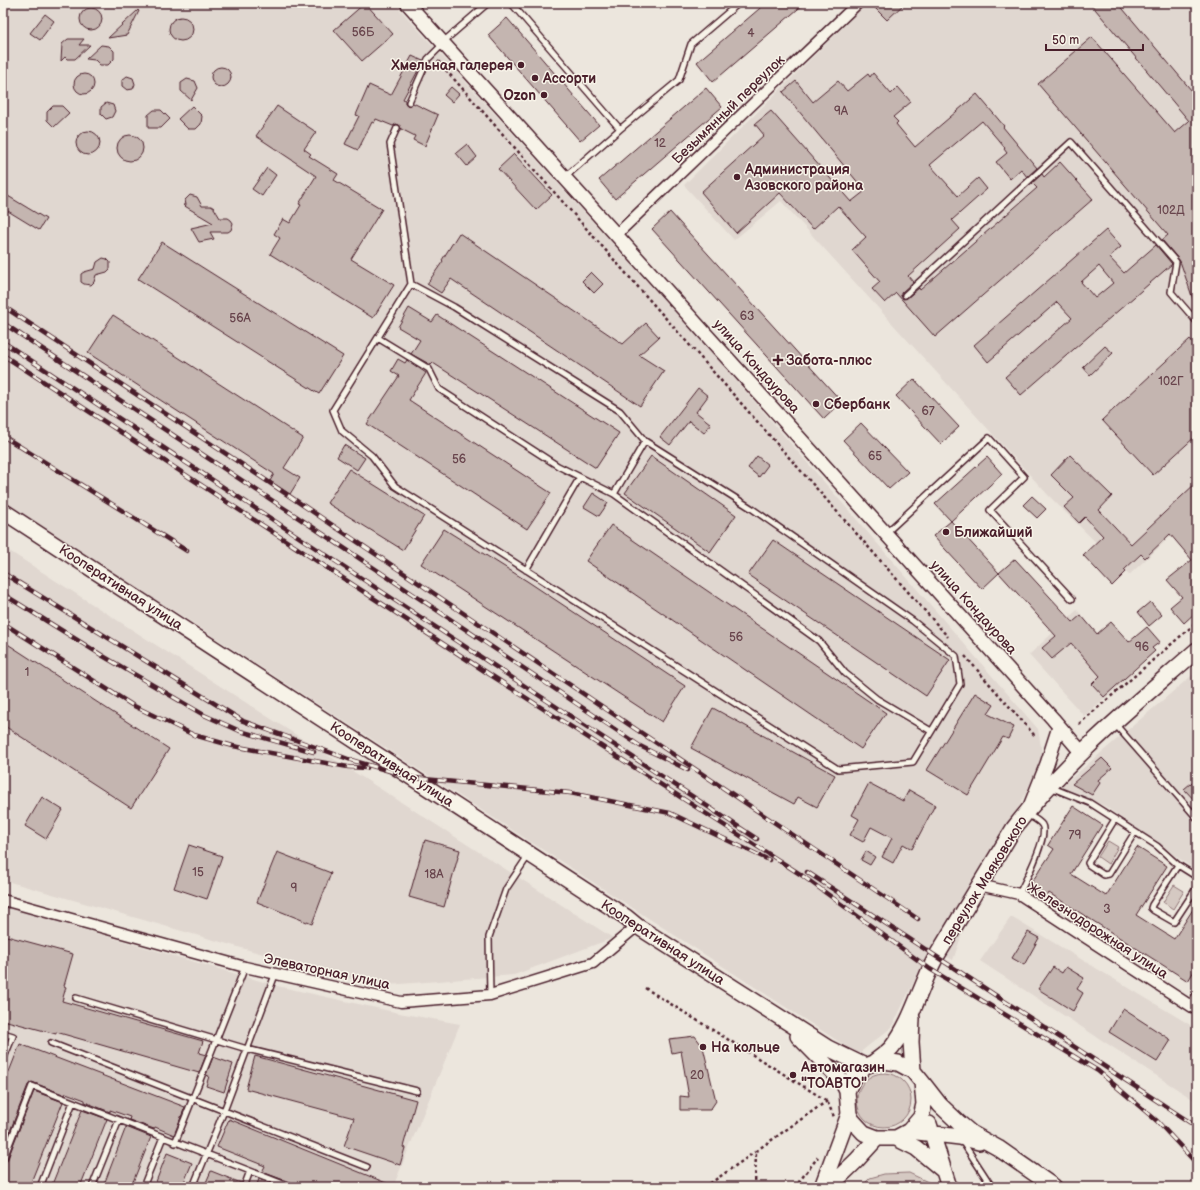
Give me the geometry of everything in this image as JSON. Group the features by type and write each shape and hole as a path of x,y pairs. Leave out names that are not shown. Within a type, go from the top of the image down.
{"main road":[{"name":"Кооперативная улица","path":"3,511 530,854 637,926 781,1018 828,1048 869,1064"},
{"name":"переулок Маяковского","path":"913,1010 930,969 1014,828 1082,753 1197,650"},
{"path":"913,1010 901,1034 891,1048 853,1078 847,1091 849,1114 852,1120 864,1133 877,1138 903,1134 932,1133 960,1137 998,1148"},
{"path":"913,1010 911,1042 917,1076 932,1133 950,1187"},
{"name":"Кооперативная улица","path":"781,1018 842,1081 847,1091"},
{"path":"869,1064 884,1061 898,1063 917,1076 940,1105 971,1133 998,1148 1054,1187"},
{"path":"903,1134 921,1117 924,1104"},
{"path":"822,1187 849,1114"},
{"path":"903,1134 916,1148 944,1172"},
{"path":"829,1187 877,1138"}],"street":[{"name":"улица Кондаурова","path":"407,3 617,234 1082,753"},
{"name":"Безымянный переулок","path":"617,234 858,3"},
{"path":"1027,812 1047,764 1059,727"},
{"name":"Железнодорожная улица","path":"979,885 1019,894 1193,1008"},
{"name":"Элеваторная улица","path":"3,900 274,975 401,1002 490,995 593,963 637,926"}],"lane":[{"path":"409,102 428,59 443,43 488,3"},
{"path":"511,3 620,129"},
{"path":"564,177 679,80 691,44 739,3"},
{"path":"397,128 390,144 411,284 333,410 342,431 372,456 395,486 838,769 913,762 960,684 956,656 913,621 751,508 645,441 620,411 454,307 411,284"},
{"path":"905,295 1070,142 1176,262 1171,292 1197,322"},
{"path":"378,338 428,369 439,389 558,466 614,494 818,641 845,673 877,699 931,731"},
{"path":"885,533 989,438 1024,477 990,510 1072,599"},
{"path":"614,494 645,441"},
{"path":"526,570 580,477"},
{"path":"1114,723 1197,818"},
{"path":"1050,787 1090,803 1157,846 1178,865 1197,877"},
{"path":"1019,894 1034,863 1040,846 1043,830 1041,823 1027,812"},
{"path":"1115,819 1088,863 1104,875 1109,874 1136,832"},
{"path":"490,995 489,937 506,889 530,854"},
{"path":"1178,865 1152,905 1153,910 1174,922 1197,887"},
{"path":"175,1143 244,967"},
{"path":"193,1187 224,1111 274,975"},
{"path":"1193,1008 1197,993"},
{"path":"76,998 247,1049 417,1091"},
{"path":"3,1033 13,1036 3,1060"},
{"path":"52,1042 224,1111 367,1166"},
{"path":"3,1160 32,1086 291,1187"},
{"path":"40,1187 73,1102"},
{"path":"92,1187 118,1120"},
{"path":"144,1187 163,1137"},
{"path":"960,1137 992,1187"},
{"path":"244,1187 250,1171"}],"path":[{"path":"432,55 952,641"},
{"path":"1079,724 1197,622"},
{"path":"962,653 1036,737"},
{"path":"645,988 827,1101 834,1117 835,1124"},
{"path":"706,1187 827,1101"},
{"path":"755,1187 756,1152"},
{"path":"795,1187 821,1152"}],"shaded area":[{"path":"3,3 394,3 721,363 1038,729 1043,759 979,885 953,960 930,948 892,1027 858,1054 182,616 3,503"},
{"path":"867,3 1197,3 1197,512 1129,575 1049,496 781,201 734,240 684,185"},
{"path":"3,547 613,938 514,975 375,986 3,880"},
{"path":"1077,610 1133,674 1084,716 1029,655"},
{"path":"1197,671 1197,871 1105,806 1061,787"},
{"path":"1108,841 1118,847 1108,864 1098,857"},
{"path":"1174,885 1184,891 1173,909 1163,902"},
{"path":"3,906 277,986 399,1013 460,1024 393,1187 3,1187"},
{"path":"1011,917 1197,1029 1197,1102 980,961"},
{"path":"879,1073 889,1073 899,1077 907,1085 911,1095 911,1105 907,1115 899,1123 889,1127 879,1127 869,1123 861,1115 857,1105 857,1095 861,1085 869,1077"},
{"path":"909,1173 930,1183 931,1187 861,1187 870,1178 884,1174"}],"building":[{"path":"365,3 393,34 362,61 334,30"},
{"path":"766,3 805,3 713,82 697,62"},
{"path":"870,3 905,3 887,20"},
{"path":"1090,3 1118,3 1197,97 1196,308 1180,261 1162,240 1168,235 1038,84 1092,37 1175,133 1189,121"},
{"path":"91,8 99,11 102,19 99,27 91,30 83,27 80,19 83,11"},
{"path":"138,10 139,11 127,35 108,38"},
{"path":"45,14 54,21 40,40 30,33"},
{"path":"181,17 186,18 192,24 192,34 186,40 181,41 176,40 170,34 169,29 170,24 176,18"},
{"path":"507,18 599,125 580,141 488,35"},
{"path":"68,39 84,39 79,45 90,45 75,59 67,59 65,57 61,61 62,44"},
{"path":"101,45 109,46 114,51 114,59 108,65 100,65 95,60 86,59"},
{"path":"412,56 423,61 403,99 407,105 410,106 413,103 438,115 425,146 413,140 415,136 401,129 399,125 396,124 393,126 376,119 374,123 372,122 358,150 345,144 359,116 356,115 369,85 391,95"},
{"path":"221,67 228,70 231,77 228,84 221,87 214,84 211,77 214,70"},
{"path":"873,73 891,94 898,87 911,102 893,117 898,122 896,124 915,147 977,94 1037,168 1027,177 1021,169 1010,179 996,162 1007,153 1004,149 1005,148 982,121 930,165 958,196 978,178 987,189 952,220 960,229 908,276 913,282 901,293 903,299 907,298 919,288 920,290 1037,188 1032,183 1042,174 1044,177 1060,162 1093,199 935,337 896,293 885,303 872,289 880,282 852,250 866,237 838,206 813,229 780,193 736,233 701,192 764,135 755,124 771,111 851,202 865,191 783,92 796,81 813,102 838,81 847,91 868,74 870,77"},
{"path":"84,74 91,77 94,84 91,91 84,94 77,91 74,84 77,77"},
{"path":"127,76 133,78 135,84 133,89 127,90 122,86 122,80"},
{"path":"187,79 195,81 198,88 191,100 181,91 181,83"},
{"path":"451,87 459,94 452,102 444,95"},
{"path":"706,88 722,107 615,199 599,180"},
{"path":"106,103 113,105 115,111 112,117 106,119 101,114 101,107"},
{"path":"53,106 62,106 69,113 54,127 47,120 47,112"},
{"path":"192,106 202,116 201,124 196,129 188,129 178,119"},
{"path":"277,106 316,132 304,149 311,154 309,156 338,174 334,180 382,209 351,259 394,285 373,318 270,254 280,238 274,234 283,219 290,223 301,205 299,204 316,176 256,136"},
{"path":"154,110 161,110 170,119 161,128 148,128 148,115"},
{"path":"88,131 93,132 99,138 99,148 93,154 88,155 83,154 77,148 76,143 77,138 83,132"},
{"path":"130,135 139,139 143,148 139,157 130,161 121,157 117,148 121,139"},
{"path":"467,144 477,157 467,166 456,153"},
{"path":"514,154 552,195 536,210 498,169"},
{"path":"267,168 276,175 262,196 252,189"},
{"path":"3,193 46,219 39,230 3,208"},
{"path":"190,195 197,197 202,206 211,206 214,208 220,218 228,218 231,220 233,223 231,230 228,232 210,232 214,239 199,242 191,228 213,223 183,205 186,205 185,200"},
{"path":"670,212 842,402 824,419 652,229"},
{"path":"1106,230 1121,247 1109,257 1124,273 1156,245 1172,264 1021,395 1005,377 1072,318 1057,302 988,362 974,345","holes":["1099,266 1113,283 1095,298 1081,282"]},
{"path":"459,233 623,344 646,323 659,337 639,355 664,371 640,406 451,279 441,293 427,284 443,261 442,260"},
{"path":"162,242 343,356 319,394 138,279"},
{"path":"103,258 110,262 110,269 107,272 96,275 94,282 91,285 81,282 81,274 95,269 97,262"},
{"path":"591,272 603,284 594,293 582,281"},
{"path":"409,308 432,322 437,315 619,433 596,468 433,363 431,365 411,354 420,340 398,327"},
{"path":"113,315 303,438 284,468 300,478 290,494 270,481 274,474 88,353"},
{"path":"1190,339 1197,347 1197,435 1153,475 1102,420"},
{"path":"1105,346 1113,353 1090,375 1083,367"},
{"path":"398,359 405,363 407,360 426,373 409,400 551,493 527,529 367,424 399,376 391,371"},
{"path":"914,379 959,427 941,444 896,396"},
{"path":"698,388 708,396 696,412 711,424 704,433 689,421 670,445 660,437"},
{"path":"861,423 908,472 889,489 843,440"},
{"path":"344,445 365,458 357,470 337,457"},
{"path":"1070,455 1112,496 1099,510 1131,544 1197,482 1197,611 1184,623 1170,607 1182,597 1167,580 1192,560 1170,534 1145,558 1141,554 1124,570 1126,572 1112,586 1083,555 1103,536 1085,517 1079,523 1064,507 1074,498 1051,475"},
{"path":"651,456 736,515 710,552 625,493"},
{"path":"757,456 768,465 759,477 748,468"},
{"path":"987,457 1002,474 951,521 935,504"},
{"path":"349,469 424,516 403,550 327,503"},
{"path":"593,493 608,503 599,516 584,507"},
{"path":"1032,496 1046,509 1037,518 1023,505"},
{"path":"951,521 999,573 982,589 933,536"},
{"path":"611,525 886,713 861,749 586,561"},
{"path":"444,529 527,581 685,686 662,722 421,564"},
{"path":"773,540 950,660 926,696 748,575"},
{"path":"1015,559 1073,622 1081,615 1097,634 1111,622 1129,642 1147,627 1160,642 1152,648 1155,651 1104,697 1092,684 1100,676 1071,643 1052,659 1042,648 1056,636 999,573"},
{"path":"1150,602 1162,615 1149,626 1138,612"},
{"path":"3,641 169,749 131,808 3,725"},
{"path":"975,693 994,705 988,714 1014,727 1008,739 1003,737 968,795 927,770"},
{"path":"713,708 835,775 817,807 798,797 794,804 691,748"},
{"path":"1102,758 1112,768 1098,780 1100,783 1092,795 1072,784"},
{"path":"1197,778 1197,803 1184,789"},
{"path":"869,783 903,801 909,790 935,805 912,849 903,844 893,863 882,857 892,838 871,827 863,842 850,835 859,819 852,815"},
{"path":"42,797 63,810 46,839 25,826"},
{"path":"1073,806 1102,825 1071,874 1106,896 1137,847 1167,866 1136,915 1174,939 1197,903 1197,966 1188,981 1049,893 1047,897 1029,886 1054,849 1048,845"},
{"path":"425,840 460,850 444,907 409,897"},
{"path":"189,845 222,856 207,899 174,888"},
{"path":"866,851 875,857 870,865 861,860"},
{"path":"277,852 331,873 312,924 257,902"},
{"path":"1028,932 1039,938 1024,965 1012,958"},
{"path":"3,935 73,954 64,986 66,987 62,1001 203,1041 199,1053 206,1055 199,1073 56,1032 56,1034 3,1020"},
{"path":"1053,967 1062,973 1066,967 1084,978 1077,989 1083,993 1073,1011 1038,989"},
{"path":"1123,1009 1171,1040 1157,1062 1109,1032"},
{"path":"695,1036 703,1047 716,1101 710,1110 680,1110 680,1096 689,1097 681,1051 672,1053 669,1039"},
{"path":"20,1044 185,1107 174,1135 155,1127 154,1129 129,1120 130,1117 110,1110 110,1112 85,1102 85,1100 66,1093 65,1095 32,1082 28,1085 3,1149 3,1087"},
{"path":"255,1056 416,1100 403,1147 405,1148 400,1165 344,1146 354,1118 246,1089"},
{"path":"213,1057 233,1064 224,1092 206,1086 209,1076 206,1075"},
{"path":"34,1091 63,1102 29,1187 3,1187 3,1164 7,1161"},
{"path":"82,1110 107,1119 80,1187 51,1187"},
{"path":"229,1119 396,1187 295,1187 292,1183 262,1172 265,1166 217,1147"},
{"path":"126,1127 151,1137 131,1187 103,1187"},
{"path":"167,1153 192,1163 182,1187 154,1187"},
{"path":"211,1171 241,1183 240,1187 204,1187"},
{"path":"259,1179 280,1187 256,1187"}],"railway":[{"path":"3,306 255,473 918,919"},
{"path":"3,323 314,528 640,746 688,770"},
{"path":"3,342 757,839"},
{"path":"3,355 486,672 800,874 930,969 1098,1071 1157,1121 1197,1164"},
{"path":"3,436 187,551"},
{"path":"3,573 243,721 351,760 414,778 570,793 670,813 769,860"},
{"path":"3,594 103,656 204,715 240,731 314,752"},
{"path":"3,623 132,705 194,735 233,746 348,767 367,768"},
{"path":"807,872 1197,1127"}],"place":[{"name":"Хмельная галерея","path":"521,65"},
{"name":"Ассорти","path":"535,78"},
{"name":"Ozon","path":"544,95"},
{"name":"Администрация Азовского района","path":"737,177"},
{"name":"Забота-плюс","path":"778,360"},
{"name":"Сбербанк","path":"816,404"},
{"name":"Ближайший","path":"946,532"},
{"name":"На кольце","path":"703,1047"},
{"name":"Автомагазин \"ТОАВТО\"","path":"793,1075"}]}
